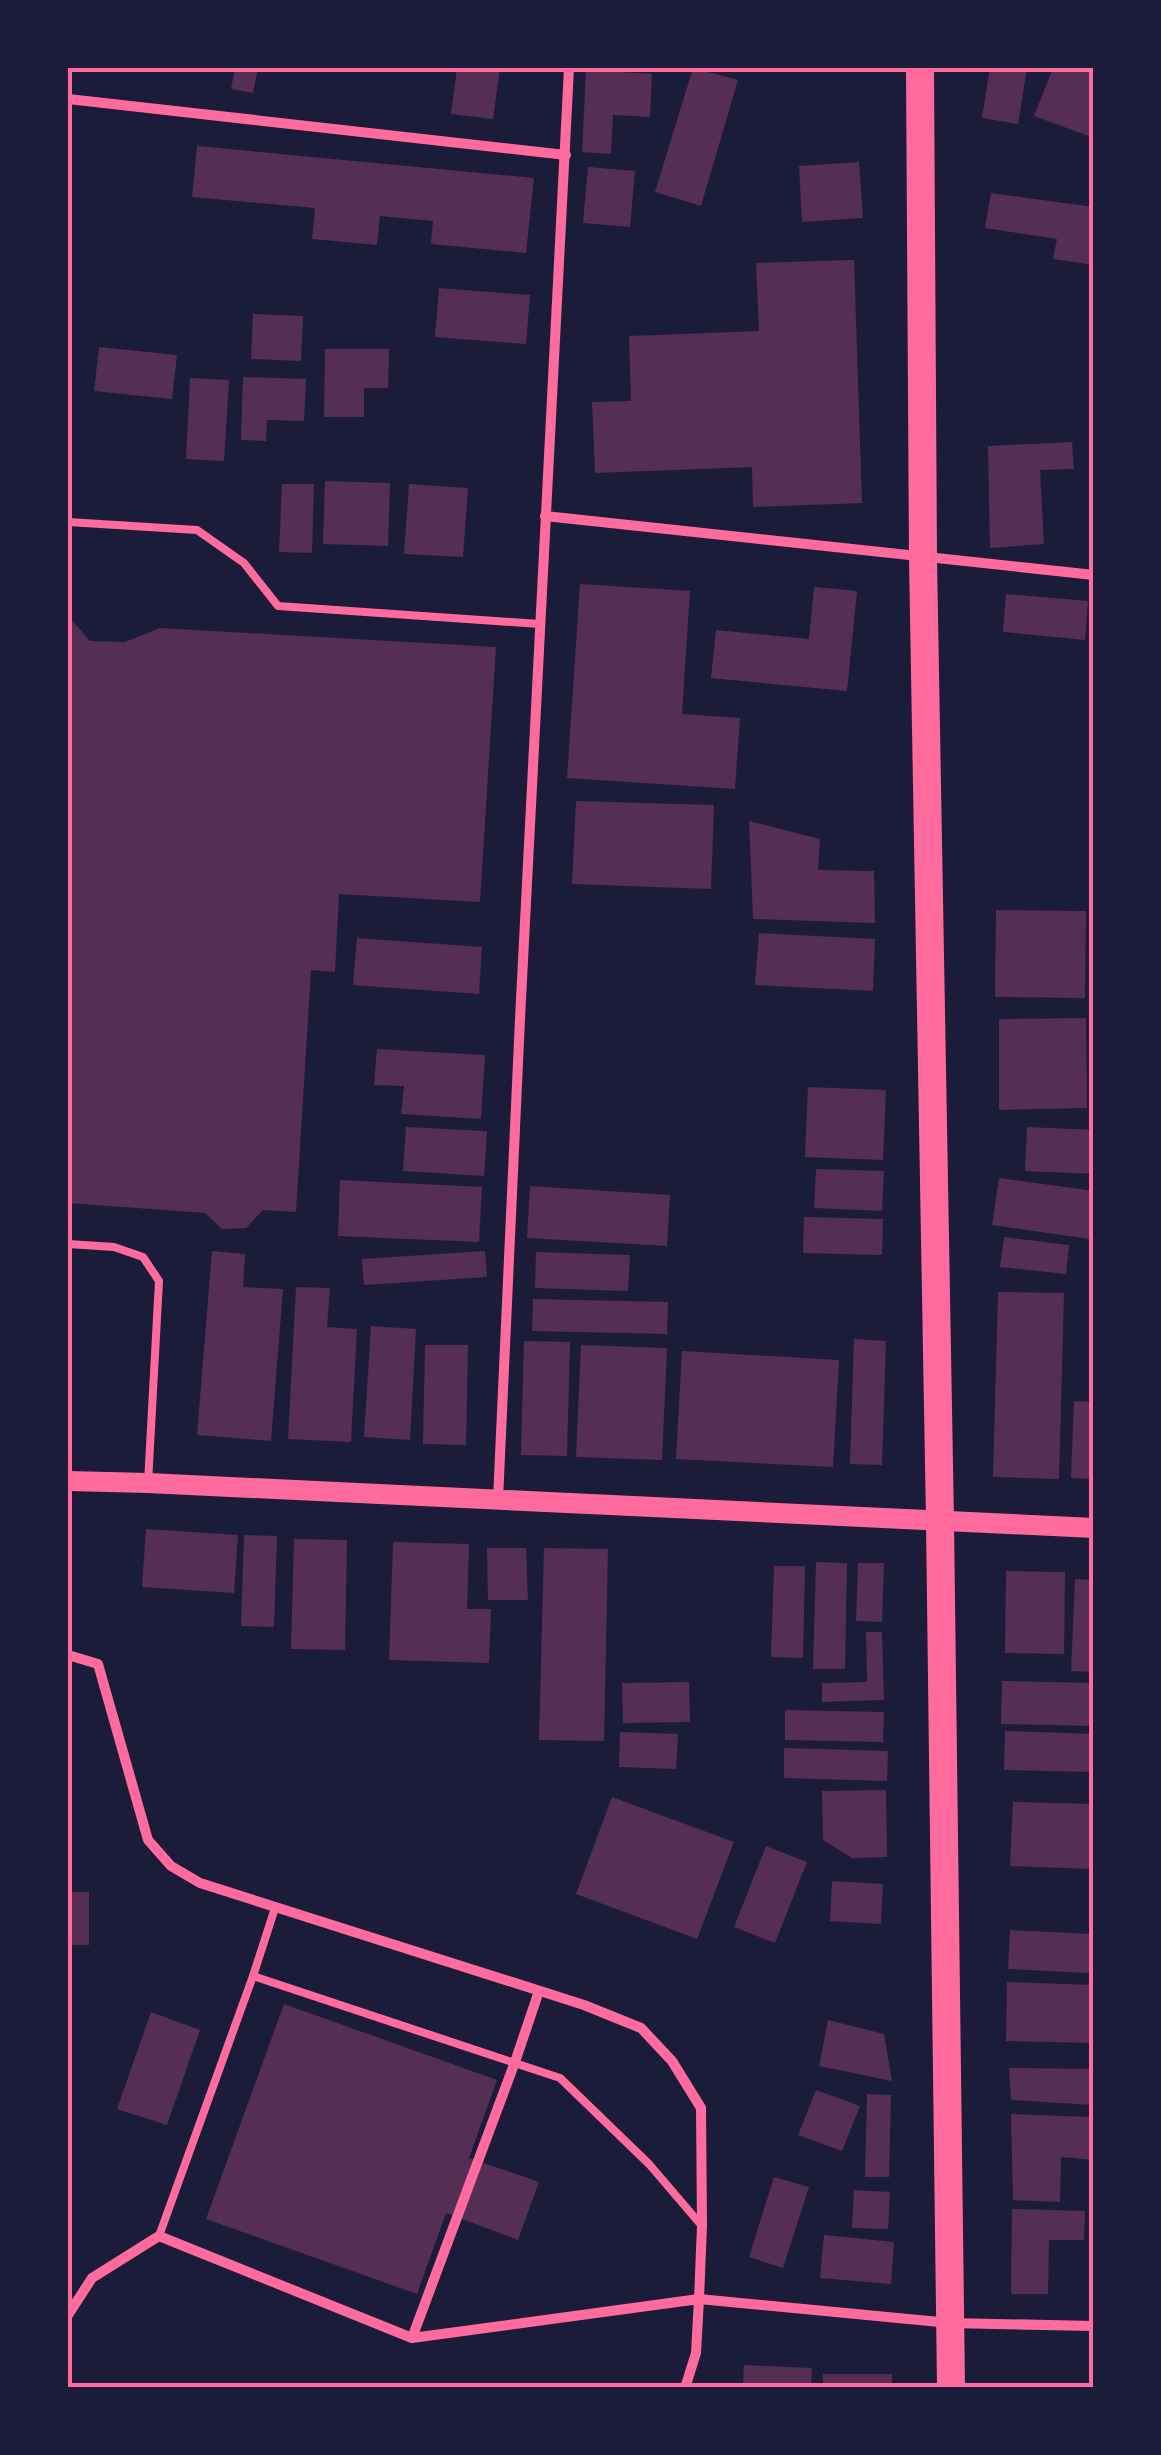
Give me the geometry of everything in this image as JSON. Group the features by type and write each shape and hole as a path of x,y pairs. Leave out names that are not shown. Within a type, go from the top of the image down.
{"highway":[{"path":"920,68 923,559 951,2388"}],"main road":[{"path":"68,1482 1094,1528"}],"street":[{"path":"498,1499 569,68"},
{"path":"68,99 566,156"},
{"path":"545,516 1094,575"},
{"path":"68,1655 98,1664 148,1840 171,1866 200,1883 584,2005 641,2028 672,2061 701,2108 702,2226 696,2354 685,2388"},
{"path":"412,2338 538,1991"},
{"path":"68,2315 92,2278 159,2236 412,2338 699,2299 950,2323 1094,2326"}],"lane":[{"path":"68,522 197,530 244,563 278,606 540,624"},
{"path":"68,1244 114,1247 143,1258 158,1281 148,1483"},
{"path":"159,2236 275,1908"},
{"path":"253,1976 560,2078 650,2164 702,2226"}],"building":[{"path":"235,68 258,68 253,93 231,89"},
{"path":"457,68 500,68 493,119 451,114"},
{"path":"693,68 738,80 701,206 655,192"},
{"path":"990,68 1027,68 1018,124 982,118"},
{"path":"1053,68 1094,72 1094,138 1034,116"},
{"path":"586,70 652,74 650,117 613,115 611,154 582,152"},
{"path":"197,146 534,178 526,253 431,244 433,221 380,216 377,245 312,239 315,208 192,197"},
{"path":"859,162 863,218 802,222 799,166"},
{"path":"588,167 635,171 630,227 583,223"},
{"path":"991,193 1094,207 1094,265 1053,259 1057,239 985,228"},
{"path":"854,260 862,503 753,507 752,467 595,473 592,402 631,401 629,336 759,331 756,263"},
{"path":"439,288 530,295 526,344 435,337"},
{"path":"253,314 303,316 301,361 251,359"},
{"path":"99,347 177,355 172,399 94,391"},
{"path":"325,349 389,349 388,388 364,388 364,417 324,417"},
{"path":"243,377 306,379 304,421 267,420 266,441 241,440"},
{"path":"190,378 229,380 224,461 186,459"},
{"path":"1072,442 1074,469 1040,470 1044,544 990,548 988,446"},
{"path":"325,481 390,483 388,546 323,544"},
{"path":"282,484 314,484 312,553 279,552"},
{"path":"409,484 468,488 463,557 404,554"},
{"path":"580,584 690,591 682,714 740,718 735,789 567,778"},
{"path":"814,587 857,591 847,691 711,678 716,630 809,639"},
{"path":"1006,594 1088,601 1085,640 1003,632"},
{"path":"68,616 90,641 125,642 160,628 496,647 480,902 339,894 335,972 311,970 296,1212 263,1210 246,1228 222,1229 205,1213 68,1203"},
{"path":"576,801 714,805 711,889 572,884"},
{"path":"749,821 820,839 818,870 874,871 875,923 753,919"},
{"path":"996,910 1086,911 1085,998 995,997"},
{"path":"759,933 875,939 873,991 755,985"},
{"path":"357,938 482,947 479,994 353,985"},
{"path":"1086,1018 1087,1108 999,1110 999,1019"},
{"path":"377,1049 485,1055 481,1119 401,1114 404,1086 374,1085"},
{"path":"808,1087 886,1090 883,1160 805,1157"},
{"path":"406,1127 487,1131 484,1176 403,1171"},
{"path":"1027,1127 1094,1130 1094,1174 1025,1171"},
{"path":"816,1169 884,1171 882,1211 814,1208"},
{"path":"999,1178 1094,1191 1090,1239 992,1225"},
{"path":"340,1180 482,1187 479,1242 338,1236"},
{"path":"530,1186 670,1195 667,1246 527,1238"},
{"path":"804,1217 883,1219 882,1255 803,1253"},
{"path":"1004,1237 1069,1245 1066,1274 1000,1267"},
{"path":"212,1251 245,1254 243,1287 283,1289 271,1441 197,1435"},
{"path":"485,1251 487,1277 364,1285 362,1259"},
{"path":"536,1252 630,1255 628,1291 535,1288"},
{"path":"296,1287 330,1288 327,1327 357,1329 351,1442 288,1439"},
{"path":"998,1292 1064,1293 1059,1479 993,1477"},
{"path":"533,1299 668,1302 667,1334 532,1331"},
{"path":"371,1326 416,1329 410,1440 364,1437"},
{"path":"854,1339 886,1341 882,1465 850,1464"},
{"path":"524,1341 570,1342 567,1456 521,1455"},
{"path":"425,1345 468,1345 466,1445 423,1444"},
{"path":"581,1345 667,1348 662,1460 576,1457"},
{"path":"682,1351 839,1360 833,1467 676,1459"},
{"path":"1074,1401 1094,1402 1094,1479 1071,1478"},
{"path":"146,1529 238,1535 234,1593 142,1587"},
{"path":"244,1535 277,1536 274,1627 241,1626"},
{"path":"294,1539 347,1540 345,1650 291,1649"},
{"path":"393,1542 469,1544 467,1609 491,1609 489,1663 389,1660"},
{"path":"487,1548 526,1548 528,1600 488,1600"},
{"path":"544,1548 608,1549 604,1741 539,1740"},
{"path":"816,1562 847,1563 845,1669 813,1669"},
{"path":"858,1563 884,1563 882,1622 856,1621"},
{"path":"774,1566 805,1566 803,1658 771,1657"},
{"path":"1006,1571 1065,1572 1064,1654 1005,1653"},
{"path":"1075,1579 1094,1580 1094,1672 1071,1671"},
{"path":"866,1632 882,1632 884,1700 822,1702 822,1683 867,1682"},
{"path":"1002,1681 1094,1683 1091,1726 1001,1724"},
{"path":"689,1682 690,1722 623,1723 622,1683"},
{"path":"785,1710 884,1712 883,1742 785,1740"},
{"path":"1005,1731 1094,1734 1094,1772 1004,1770"},
{"path":"620,1732 678,1734 676,1769 619,1767"},
{"path":"784,1748 888,1751 887,1781 784,1778"},
{"path":"886,1790 887,1857 852,1858 823,1840 822,1791"},
{"path":"612,1797 734,1842 697,1939 576,1894"},
{"path":"1013,1802 1094,1804 1094,1869 1010,1866"},
{"path":"766,1846 807,1862 775,1943 734,1927"},
{"path":"832,1881 883,1884 881,1924 830,1921"},
{"path":"68,1892 89,1892 89,1945 68,1945"},
{"path":"1010,1930 1091,1934 1089,1973 1008,1969"},
{"path":"1007,1982 1094,1985 1094,2043 1006,2041"},
{"path":"284,2004 497,2080 469,2158 539,2182 518,2240 446,2213 417,2294 206,2219"},
{"path":"151,2012 200,2030 167,2125 117,2109"},
{"path":"828,2020 884,2034 892,2081 819,2066"},
{"path":"1009,2068 1094,2069 1094,2105 1011,2100"},
{"path":"816,2090 860,2106 842,2151 798,2135"},
{"path":"867,2094 891,2095 889,2177 865,2177"},
{"path":"1011,2114 1089,2117 1094,2160 1061,2157 1060,2202 1013,2200"},
{"path":"774,2177 809,2187 783,2268 749,2257"},
{"path":"854,2190 890,2192 888,2229 852,2228"},
{"path":"1012,2209 1085,2211 1084,2240 1049,2240 1048,2294 1011,2294"},
{"path":"824,2235 894,2242 891,2284 820,2278"},
{"path":"744,2365 812,2368 811,2388 743,2388"},
{"path":"823,2374 892,2374 892,2388 823,2388"}]}
